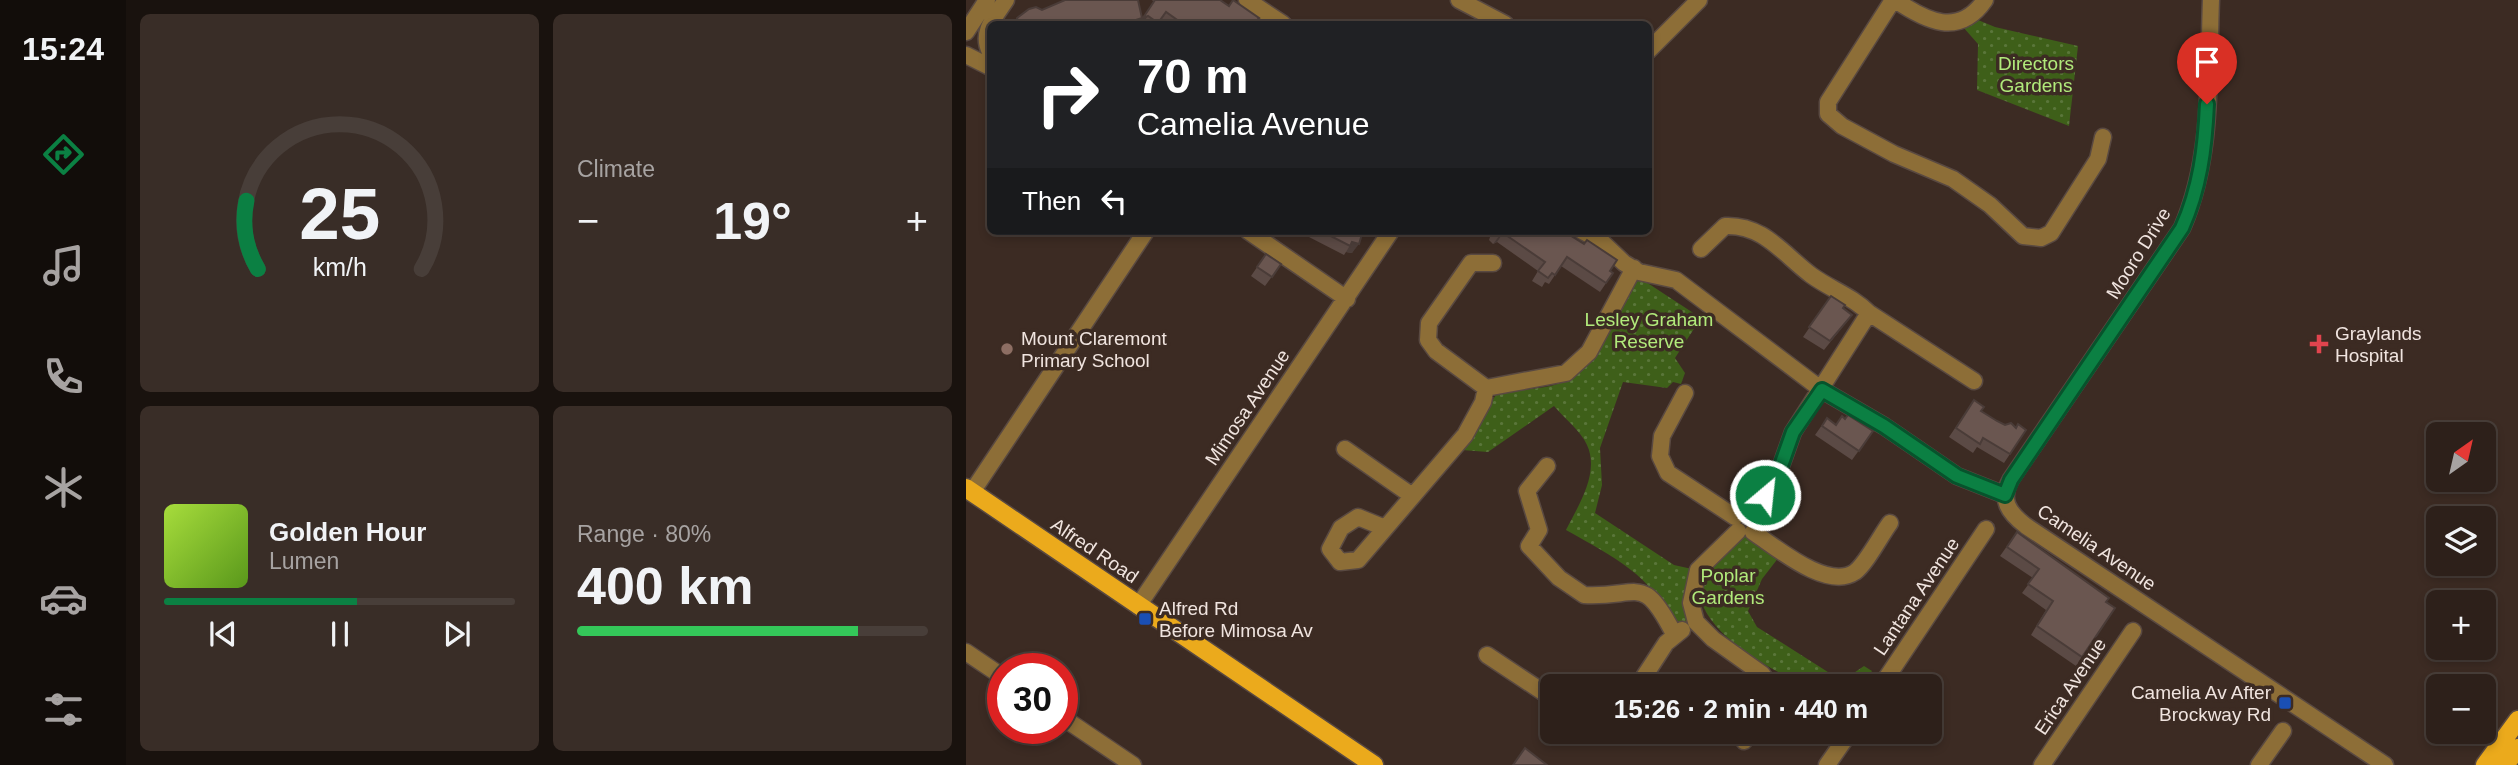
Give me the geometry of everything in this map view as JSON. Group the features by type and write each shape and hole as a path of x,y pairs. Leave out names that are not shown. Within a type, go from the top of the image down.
{"main road":[{"name":"Alfred Road","path":"969,490 1374,765"},
{"path":"2485,765 2518,720"},
{"path":"2505,765 2518,748"}],"street":[{"path":"966,13 974,0"},
{"path":"966,32 987,0"},
{"path":"993,21 1006,0"},
{"path":"1247,0 1278,21"},
{"path":"1459,0 1499,21"},
{"path":"1652,47 1699,0"},
{"path":"1984,0 1968,19 1946,23 1920,17 1894,0 1828,102 1828,114 1842,126 1894,154 1953,179 1990,205 2023,236 2042,238 2051,233 2098,159 2103,137"},
{"name":"Mooro Drive","path":"2005,495 2011,480 2182,228 2190,211 2204,156 2211,0"},
{"path":"966,55 987,66"},
{"path":"1701,249 1725,226 1739,225 1769,237 1812,276 1855,299 1870,313 1974,381"},
{"path":"969,490 1143,235"},
{"path":"1254,235 1347,299"},
{"name":"Mimosa Avenue","path":"1138,606 1388,235"},
{"path":"1590,235 1634,268 1676,280 1822,390 1884,426 1957,476 2005,495"},
{"path":"1493,263 1471,263 1429,323 1428,340 1436,351 1486,388 1566,373 1590,352 1634,268"},
{"path":"1762,674 1713,639 1696,622 1691,603 1698,570 1742,527 1757,525 1753,514 1777,477 1793,432 1870,313"},
{"path":"1385,528 1465,435 1483,402 1486,388"},
{"path":"1685,393 1662,436 1660,456 1668,473 1742,527 1817,573 1837,578 1855,572 1890,523"},
{"path":"1345,449 1411,495"},
{"path":"1547,466 1527,491 1539,530 1529,547 1559,578 1584,595 1600,596 1628,590 1642,593 1658,603 1674,634"},
{"name":"Camelia Avenue","path":"2005,495 2012,515 2026,526 2385,765"},
{"name":"Lantana Avenue","path":"1889,674 1986,529"},
{"path":"1646,674 1674,634 1696,622"},
{"name":"Erica Avenue","path":"2042,765 2133,631"},
{"path":"966,652 987,666"},
{"path":"1487,655 1540,690"},
{"path":"1078,728 1133,765"},
{"path":"2259,765 2283,731"},
{"path":"1827,765 1842,744"}],"green space":[{"name":"Directors Gardens","path":"1978,20 1995,27 2078,46 2069,126 1977,90 1978,44 1963,27"},
{"name":"Lesley Graham Reserve","path":"1638,280 1646,282 1701,318 1675,358 1685,373 1681,384 1673,382 1667,388 1623,382 1600,448 1602,485 1595,513 1674,565 1692,569 1691,619 1676,627 1655,593 1643,580 1616,559 1566,530 1586,489 1591,467 1590,456 1581,435 1554,406 1488,452 1462,450 1497,393 1559,384 1576,375 1594,356"},
{"name":"Poplar Gardens","path":"1733,535 1753,537 1779,557 1762,579 1748,611 1757,627 1831,674 1782,674 1745,652 1714,624 1704,608 1699,591 1702,574 1712,558"},
{"name":"Poplar Gardens","path":"1864,666 1872,671 1870,674 1852,674"}],"building":[{"path":"1065,0 1138,0 1142,18 1133,21 1018,21 1017,18 1029,9 1036,7 1042,10"},
{"path":"1155,0 1220,0 1229,6 1233,0 1259,18 1256,21 1179,21 1166,12 1159,21 1148,16 1143,18"},
{"path":"1329,235 1362,235 1359,244 1352,242 1350,246"},
{"path":"1506,235 1570,235 1584,244 1587,240 1617,260 1606,283 1567,257 1555,275 1552,273 1548,278 1538,271 1545,262"},
{"path":"1266,254 1281,264 1272,277 1257,267"},
{"path":"1831,296 1845,305 1843,308 1852,315 1830,341 1809,327"},
{"path":"1974,400 1984,407 1981,411 1997,421 2005,425 2011,423 2016,428 2018,424 2026,430 2010,454 1983,438 1980,444 1956,428"},
{"path":"1848,415 1873,431 1859,451 1822,426 1827,418 1836,425 1842,416 1845,419"},
{"path":"2017,532 2109,598 2106,602 2115,608 2082,657 2037,626 2053,601 2028,584 2039,569 2007,547"},
{"path":"1525,748 1547,765 1513,765"}],"place":[{"name":"Graylands Hospital","path":"2319,344"},
{"name":"Mount Claremont Primary School","path":"1007,349"},
{"name":"Alfred Rd Before Mimosa Av","path":"1145,619"},
{"name":"Camelia Av After Brockway Rd","path":"2285,703"}],"route":[{"path":"1765,495 1777,477 1793,432 1822,390 1884,426 1957,476 1981,488 2005,495 2011,480 2182,228 2195,197 2204,156 2207,104"}]}
